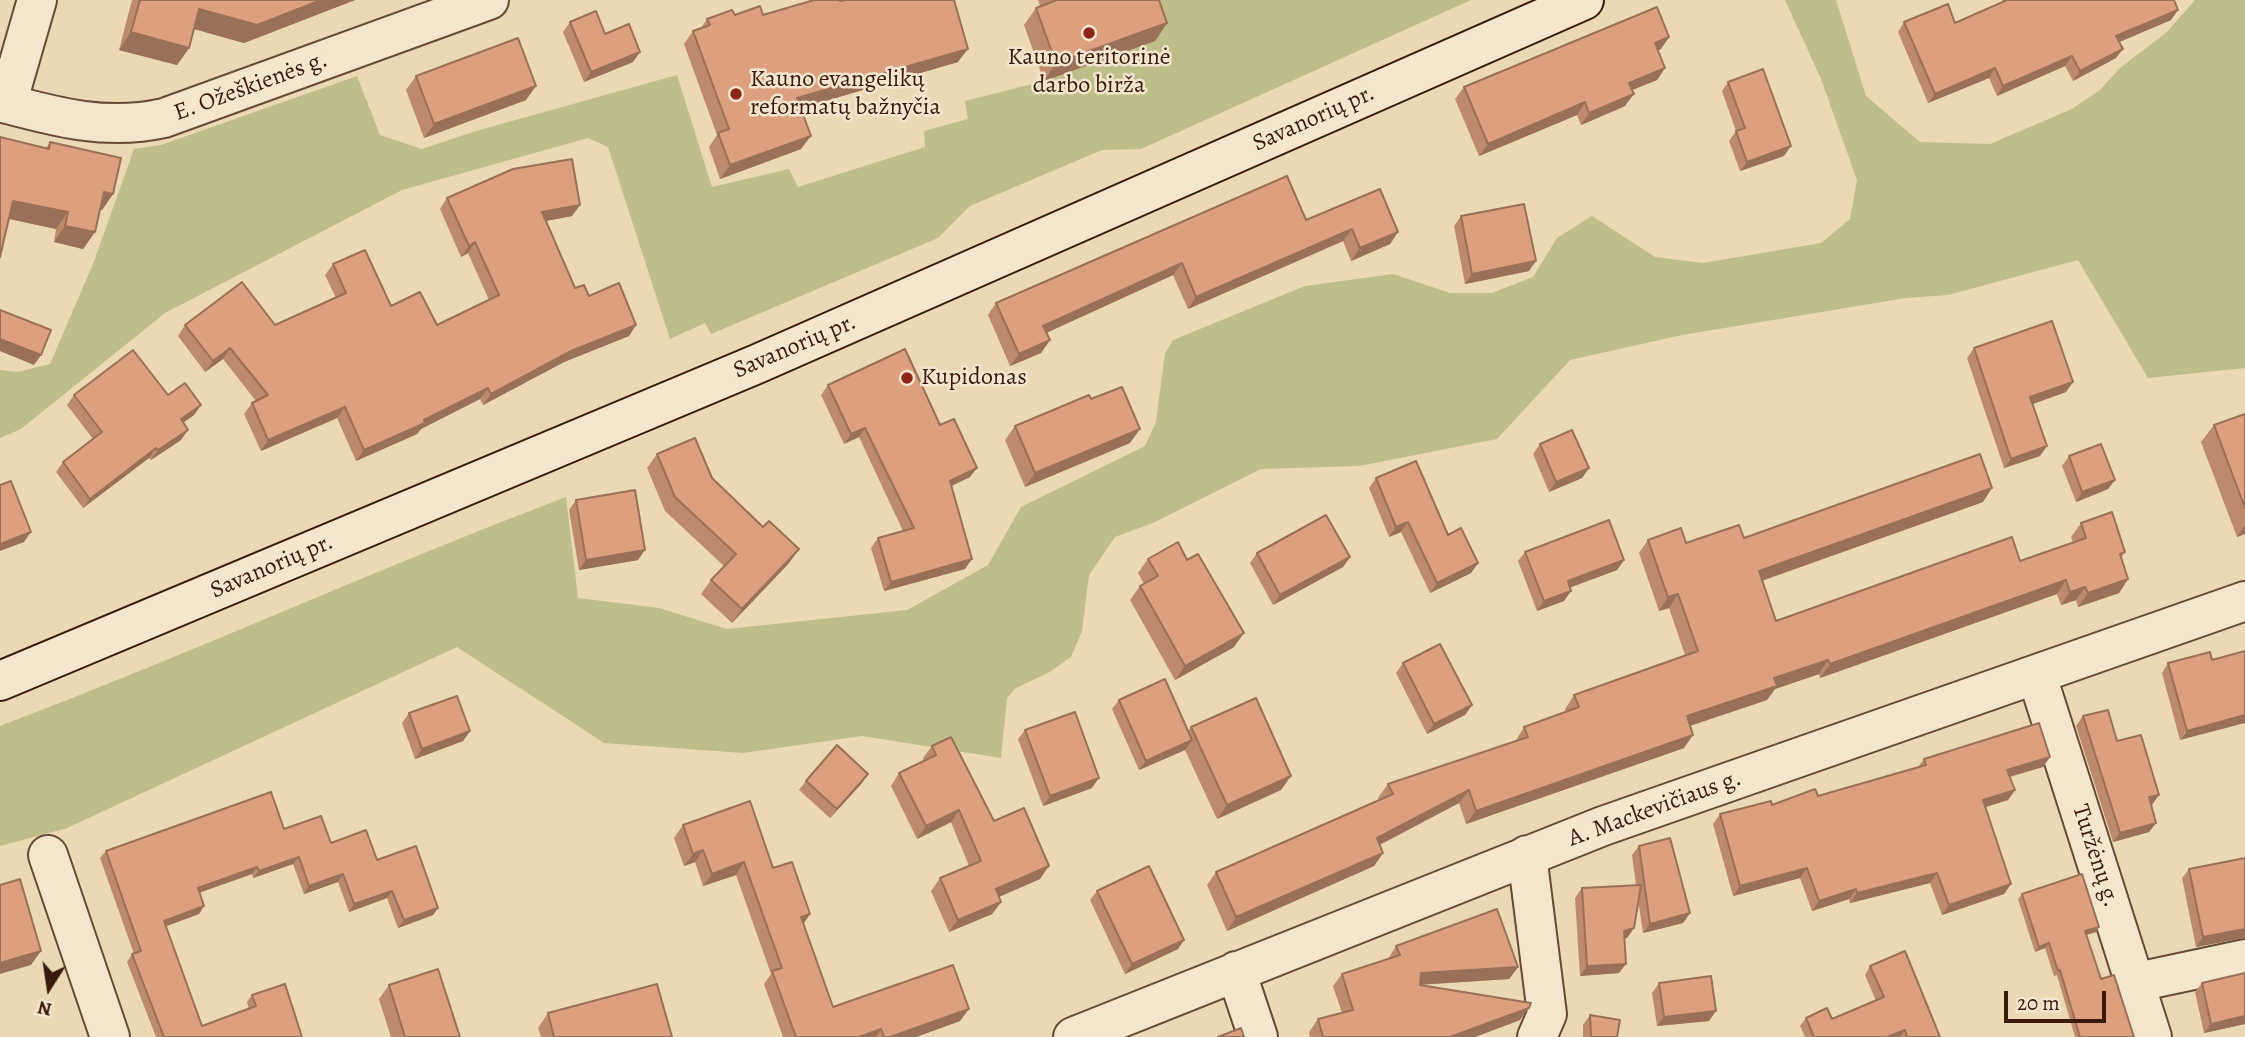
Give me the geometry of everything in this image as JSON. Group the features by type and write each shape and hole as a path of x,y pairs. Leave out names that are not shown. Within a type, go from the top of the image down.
{"street":[{"path":"3,103 37,0"},
{"name":"E. Ožeškienės g.","path":"3,103 100,125 136,124 164,118 489,0"},
{"name":"Savanorių pr.","path":"0,681 757,364 1584,0"},
{"name":"A. Mackevičiaus g.","path":"1073,1037 1527,855 2245,601"},
{"name":"Turžėnų g.","path":"2037,676 2137,982 2152,1037"},
{"path":"48,855 110,1037"},
{"path":"1527,855 1547,1014 1537,1037"},
{"path":"2137,982 2245,959"},
{"path":"1236,971 1258,1037"}],"green space":[{"path":"1140,0 1471,0 1141,149 1102,150 970,206 938,238 711,334 705,323 670,339 608,147 588,138 402,190 165,313 21,429 0,438 0,370 18,372 50,364 93,264 134,149 161,145 357,76 380,135 422,149 476,131 677,75 712,187 789,169 798,187 925,147 924,131 968,119 965,101 1044,81 1155,41"},
{"path":"1785,0 1836,0 1866,96 1920,142 1990,144 2072,109 2100,90 2120,68 2167,32 2195,0 2245,0 2245,368 2148,378 2078,260 1948,295 1906,298 1682,335 1570,360 1497,439 1359,466 1261,469 1153,523 1115,537 1089,575 1082,631 1071,657 1048,673 1016,688 1007,698 1001,758 862,736 743,753 604,743 457,647 67,828 0,846 0,726 566,497 578,598 659,608 727,629 907,610 988,565 1021,507 1145,446 1156,422 1165,353 1173,340 1305,286 1393,274 1450,293 1492,293 1533,277 1557,238 1592,216 1655,257 1703,263 1821,243 1850,219 1857,180 1821,79"}],"building":[{"path":"140,0 321,0 257,25 199,9 189,48 131,32"},
{"path":"814,0 954,0 968,49 797,98 811,136 730,165 718,133 729,129 693,31 710,25 707,19 732,10 735,15 760,6 763,15"},
{"name":"Kauno teritorinė darbo birža","path":"1057,0 1159,0 1167,23 1056,63 1036,8"},
{"path":"2007,0 2174,0 2178,10 2116,36 2123,49 2080,71 2072,56 2003,86 1995,68 1935,94 1904,22 1948,4 1955,23"},
{"path":"1657,7 1669,37 1655,43 1665,68 1629,83 1634,94 1589,113 1585,102 1488,144 1464,87"},
{"path":"596,11 605,34 629,24 640,52 591,72 570,22"},
{"path":"518,38 536,86 434,124 416,76"},
{"path":"1763,69 1791,146 1747,162 1736,131 1745,128 1728,82"},
{"path":"0,137 49,149 50,142 121,158 113,194 104,192 95,232 65,226 68,212 13,201 0,257"},
{"path":"572,159 580,205 542,212 575,288 584,285 589,296 619,283 636,325 571,351 491,394 488,388 424,420 425,423 364,450 345,407 268,440 252,403 268,395 230,348 213,361 185,325 242,282 275,325 346,293 333,264 365,250 391,306 420,292 437,325 499,295 475,242 469,246 447,198 513,169"},
{"path":"1287,176 1306,220 1380,189 1398,232 1360,248 1352,229 1196,297 1182,263 1043,326 1050,340 1019,354 996,303"},
{"path":"1524,204 1536,261 1472,274 1461,216"},
{"path":"0,310 51,330 41,355 0,339"},
{"path":"2052,321 2073,382 2030,397 2047,446 2011,459 1974,348"},
{"path":"905,349 940,425 954,419 977,468 950,481 972,559 891,582 878,538 914,528 865,428 851,434 828,385"},
{"path":"133,350 168,395 185,383 201,405 181,419 188,430 158,450 156,448 90,499 63,462 102,432 74,395"},
{"path":"1122,387 1140,429 1035,473 1015,426 1089,395 1091,399"},
{"path":"2245,414 2245,508 2214,425"},
{"path":"1572,430 1589,468 1556,482 1540,444"},
{"path":"695,438 712,478 763,527 769,521 799,549 742,609 711,580 736,554 675,497 657,454"},
{"path":"2101,444 2115,480 2082,492 2069,456"},
{"path":"1980,454 1992,488 1759,571 1776,621 2012,537 2020,561 2086,538 2081,523 2112,512 2125,552 2120,554 2128,579 2088,593 2085,587 2070,592 2066,580 1830,664 1828,660 1774,678 1777,686 1687,716 1693,735 1476,811 1469,790 1377,838 1383,853 1236,917 1216,872 1393,794 1388,784 1528,737 1524,727 1579,707 1574,695 1698,651 1678,594 1668,597 1648,540 1681,528 1686,543 1739,525 1744,538"},
{"path":"1416,461 1448,535 1461,528 1478,563 1437,583 1408,522 1396,527 1376,478"},
{"path":"11,481 31,532 0,544 0,485"},
{"path":"635,490 645,550 586,560 576,500"},
{"path":"1326,515 1350,557 1280,595 1257,553"},
{"path":"1609,520 1624,560 1568,581 1571,591 1544,601 1525,552"},
{"path":"1178,542 1187,560 1198,554 1244,633 1185,666 1140,586 1158,576 1148,559"},
{"path":"1440,644 1472,705 1434,724 1403,663"},
{"path":"2245,651 2245,715 2187,731 2168,663 2210,652 2212,660"},
{"path":"1165,679 1192,740 1146,761 1119,700"},
{"path":"457,696 470,731 422,749 409,713"},
{"path":"1256,698 1291,776 1227,805 1191,727"},
{"path":"2108,710 2117,741 2141,735 2159,795 2149,797 2156,823 2120,833 2083,716"},
{"path":"1075,712 1099,778 1050,796 1025,730"},
{"path":"2039,723 2050,757 2007,770 2015,790 1983,800 2011,884 1949,905 1937,873 1857,893 1856,889 1819,901 1807,868 1740,886 1720,814 1771,801 1772,805 1815,789 1818,796 1926,765 1924,759"},
{"path":"951,737 994,821 1024,808 1049,866 996,889 1001,902 958,920 940,878 981,861 959,810 926,826 899,773 936,755 932,746"},
{"path":"837,745 868,774 837,809 806,781"},
{"path":"271,792 284,829 321,816 331,843 366,830 377,860 416,846 438,908 404,920 392,891 354,904 343,874 309,886 299,857 259,871 257,867 198,888 204,906 164,921 202,1026 256,1006 252,995 285,984 302,1037 164,1037 132,954 141,951 106,851"},
{"path":"750,801 773,868 792,862 810,914 801,917 833,1007 953,965 969,1009 890,1037 884,1037 881,1029 859,1037 796,1037 772,971 782,968 744,862 712,874 703,850 693,854 683,825"},
{"path":"1670,838 1690,913 1650,924 1639,846"},
{"path":"2245,858 2245,929 2203,937 2189,869"},
{"path":"1149,866 1184,940 1132,964 1097,891"},
{"path":"2082,874 2099,927 2085,931 2101,979 2114,975 2134,1037 2080,1037 2060,970 2058,971 2049,943 2039,947 2022,894"},
{"path":"20,879 41,951 0,963 0,885"},
{"path":"1641,885 1634,928 1624,931 1626,964 1587,966 1582,888"},
{"path":"1497,909 1518,967 1421,973 1420,985 1531,1003 1529,1008 1450,1037 1323,1037 1318,1019 1353,1010 1342,974 1400,955 1396,946"},
{"path":"1905,951 1940,1037 1907,1037 1905,1030 1887,1037 1814,1037 1806,1018 1827,1008 1832,1019 1884,997 1870,966"},
{"path":"438,969 460,1037 405,1037 389,985"},
{"path":"2245,973 2245,1016 2211,1024 2202,983"},
{"path":"1711,976 1716,1011 1664,1017 1659,983"},
{"path":"657,984 672,1037 554,1037 548,1013"},
{"path":"1590,1015 1620,1020 1617,1037 1591,1037"},
{"path":"1241,1028 1244,1037 1218,1037"}],"place":[{"name":"Kauno teritorinė darbo birža","path":"1089,33"},
{"name":"Kauno evangelikų reformatų bažnyčia","path":"736,94"},
{"name":"Kupidonas","path":"907,378"}]}
